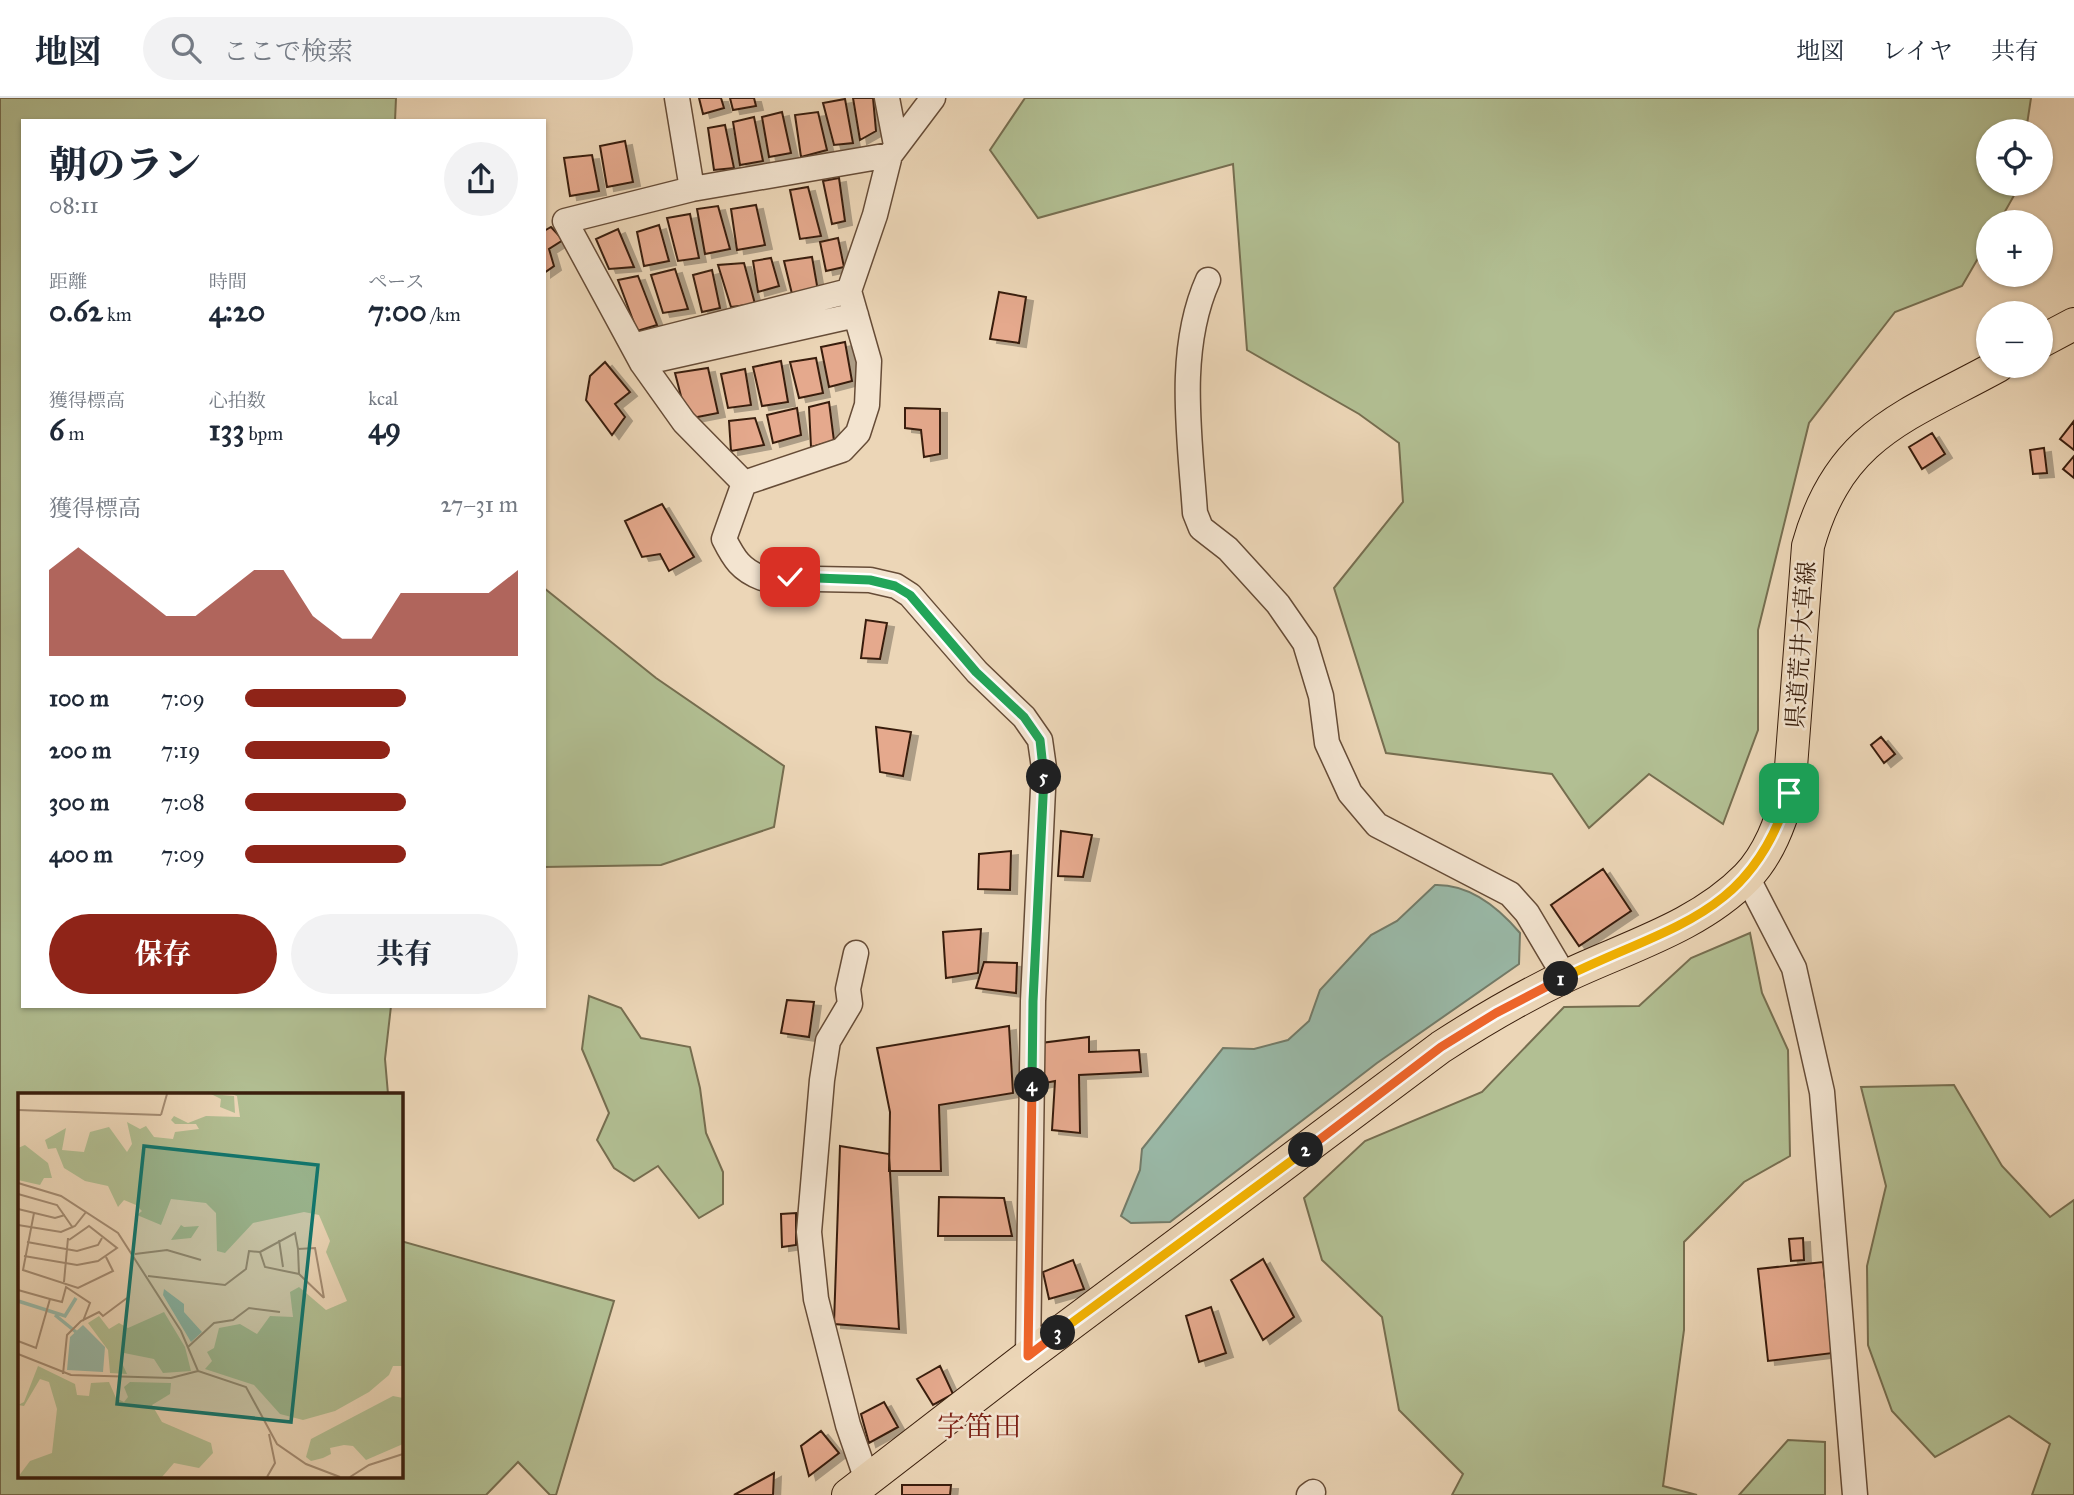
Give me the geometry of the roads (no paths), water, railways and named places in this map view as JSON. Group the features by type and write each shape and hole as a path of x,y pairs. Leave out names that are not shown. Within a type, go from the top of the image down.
{"main road":[{"path":"2053,335 2074,324"},
{"name":"県道荒井大草線","path":"858,1487 1028,1356 1441,1047 1496,1013 1565,977 1672,929 1714,905 1748,877 1779,828 1789,793 1808,546 1816,516 1831,484 1857,450 1888,427 1976,378"}],"street":[{"path":"677,98 692,189"},
{"path":"744,483 842,450 858,433 867,405 869,360 849,291 875,215 893,150 887,98"},
{"path":"744,483 684,422 638,355 565,221 692,189 893,150 933,98"},
{"path":"1208,280 1191,340 1189,404 1195,513 1201,528 1228,550 1278,604 1305,643 1321,696 1326,743 1350,793 1377,825 1510,894 1527,913 1565,977"},
{"path":"638,355 849,291"},
{"path":"638,355 856,315"},
{"path":"744,483 724,539 735,561 747,572 762,578 870,580 895,586 910,595 976,672 1024,717 1040,740 1044,768 1033,1001 1028,1356"},
{"path":"1748,877 1794,968 1822,1092 1855,1495"},
{"path":"856,953 848,989 850,1004 828,1041 822,1080 809,1233 816,1299 848,1426 858,1487"}],"district":[{"name":"字笛田","path":"979,1426"}]}
